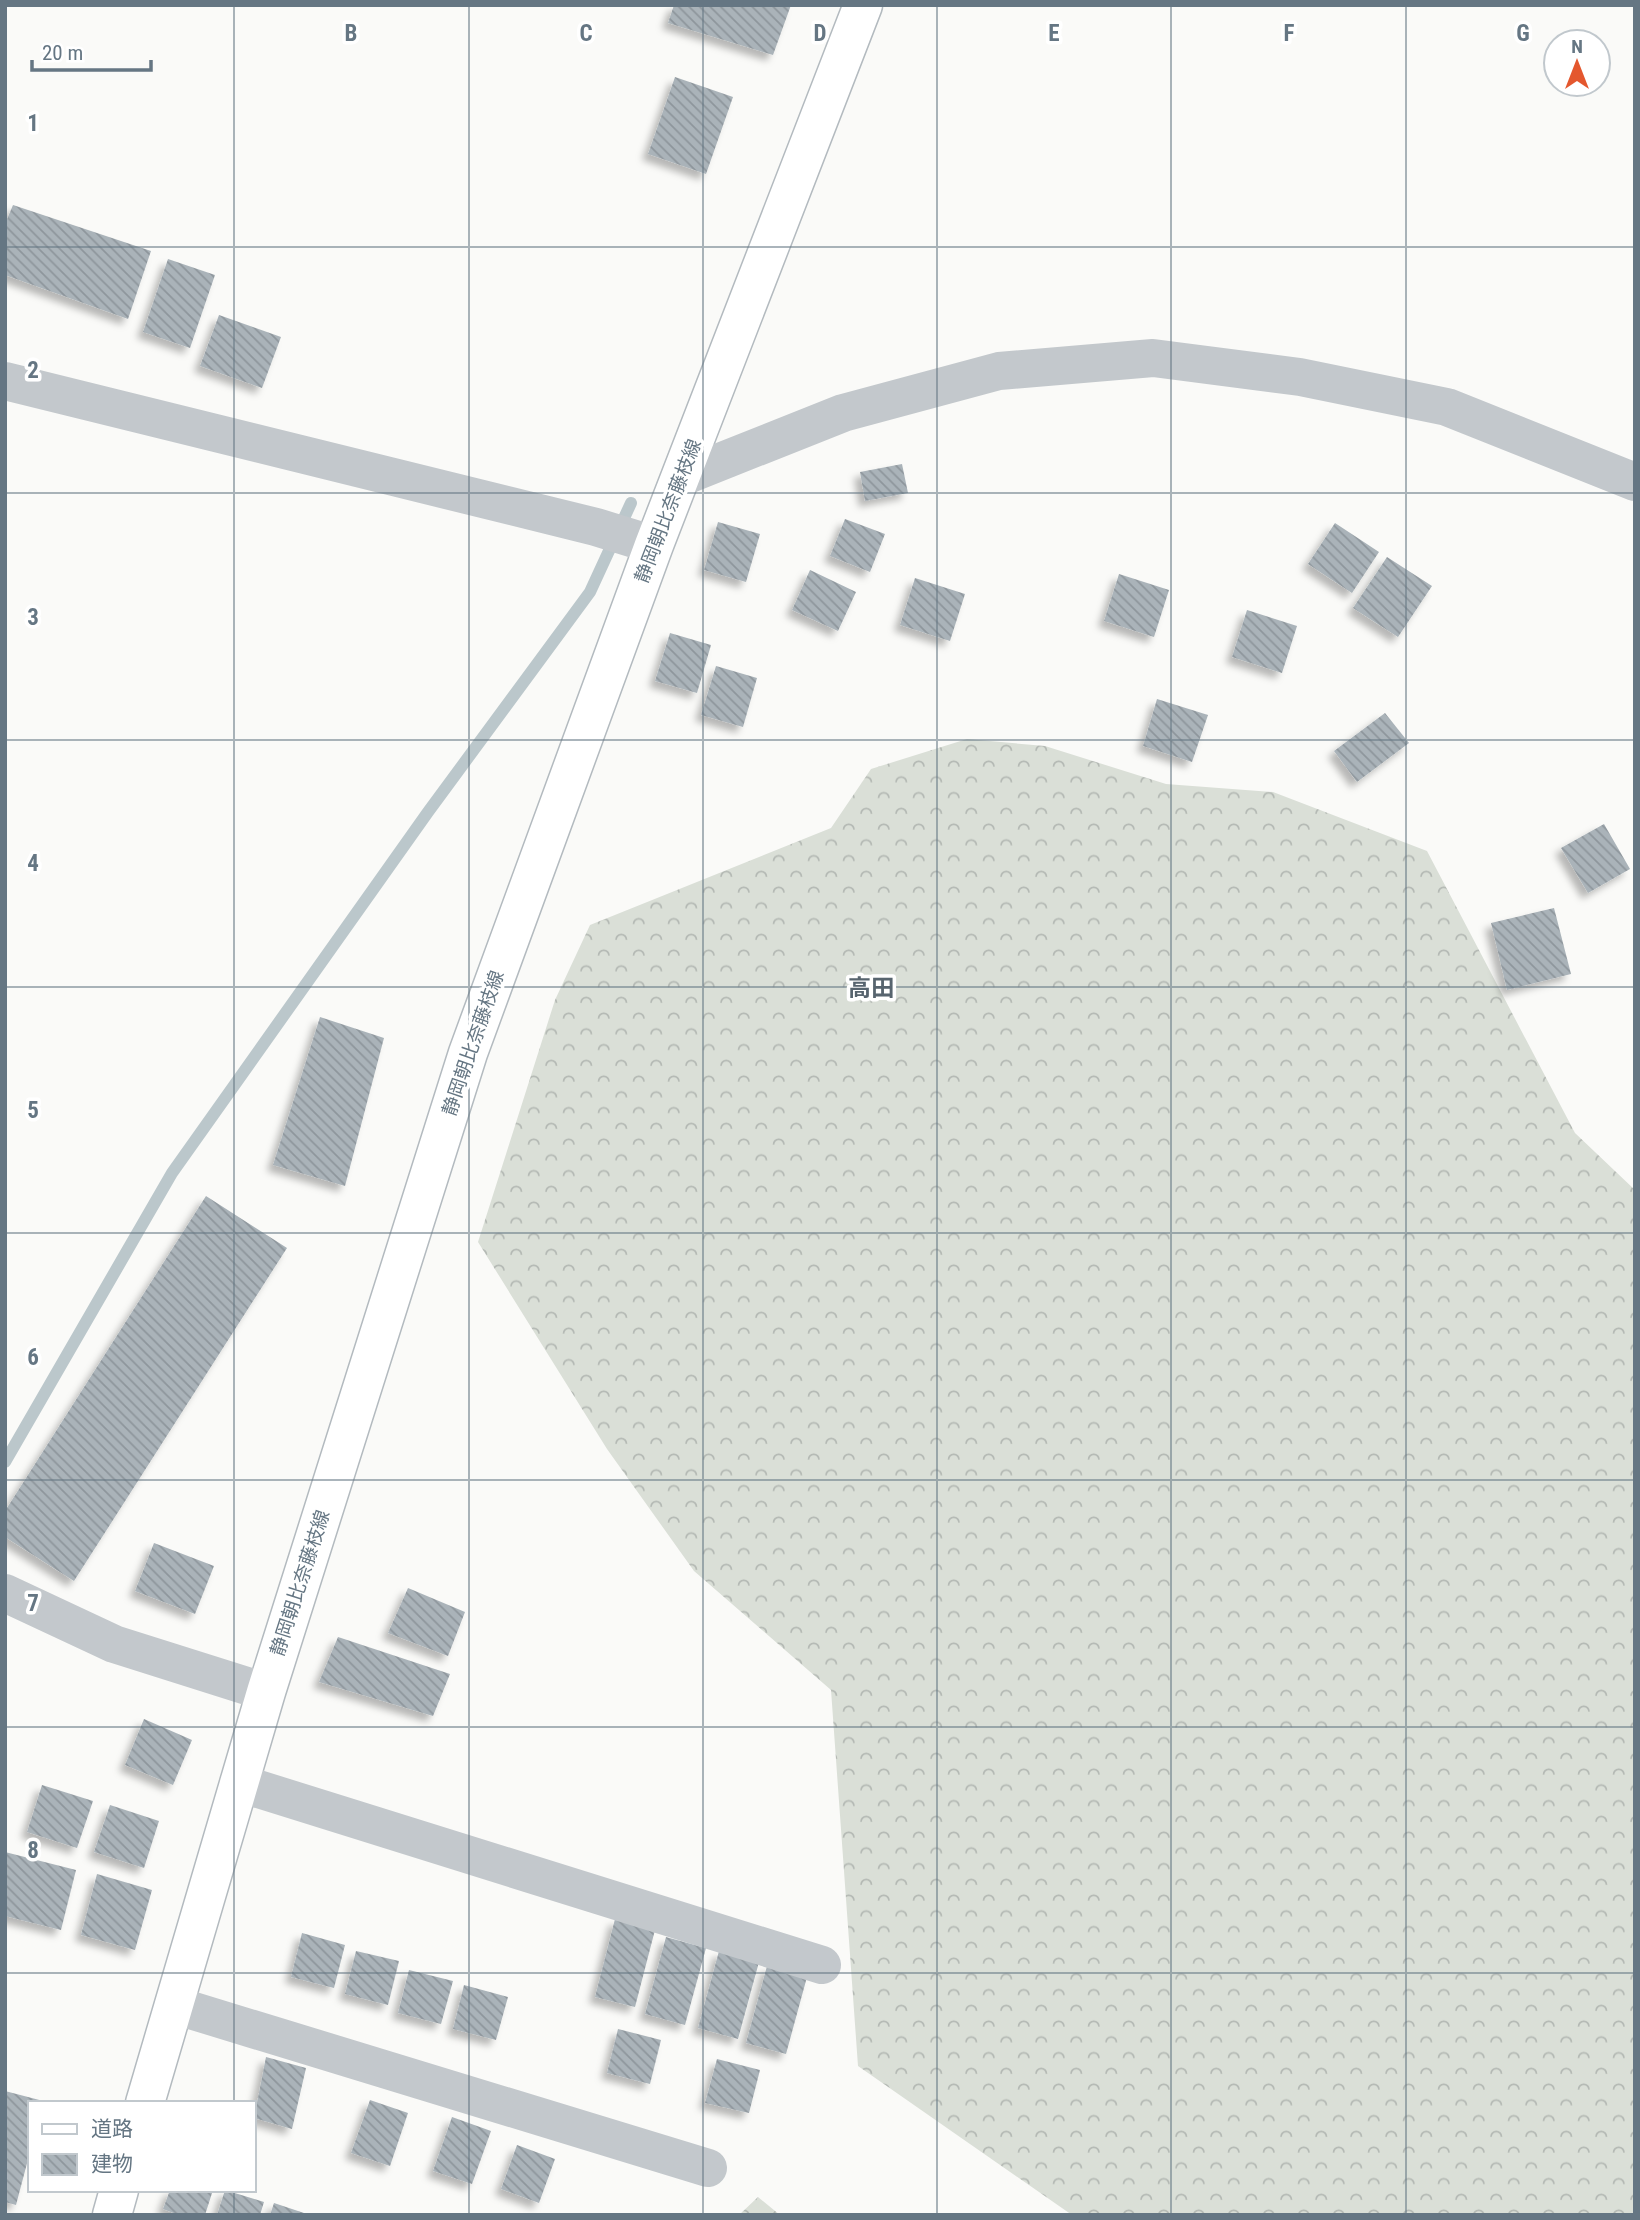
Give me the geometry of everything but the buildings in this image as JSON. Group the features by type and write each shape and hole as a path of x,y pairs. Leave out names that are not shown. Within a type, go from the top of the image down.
{"main road":[{"name":"静岡朝比奈藤枝線","path":"146,2101 265,1692 468,1053 654,545 863,5"},
{"path":"112,2215 118,2192"}],"street":[{"path":"682,477 843,413 999,371 1153,358 1300,377 1447,407 1635,482"},
{"path":"5,381 596,527 654,545"},
{"path":"5,1593 114,1644 265,1692"},
{"path":"239,1783 822,1965"},
{"path":"174,2004 708,2168"}],"green space":[{"path":"967,739 1045,746 1166,784 1273,792 1427,851 1575,1133 1635,1190 1635,2215 1072,2215 858,2066 831,1690 694,1571 607,1449 478,1242 555,1000 590,925 831,828 871,769"},
{"path":"758,2197 780,2215 739,2215"}],"waterway":[{"path":"5,1462 172,1173 428,812 590,592 631,503"}],"district":[{"name":"高田","path":"871,988"}]}
